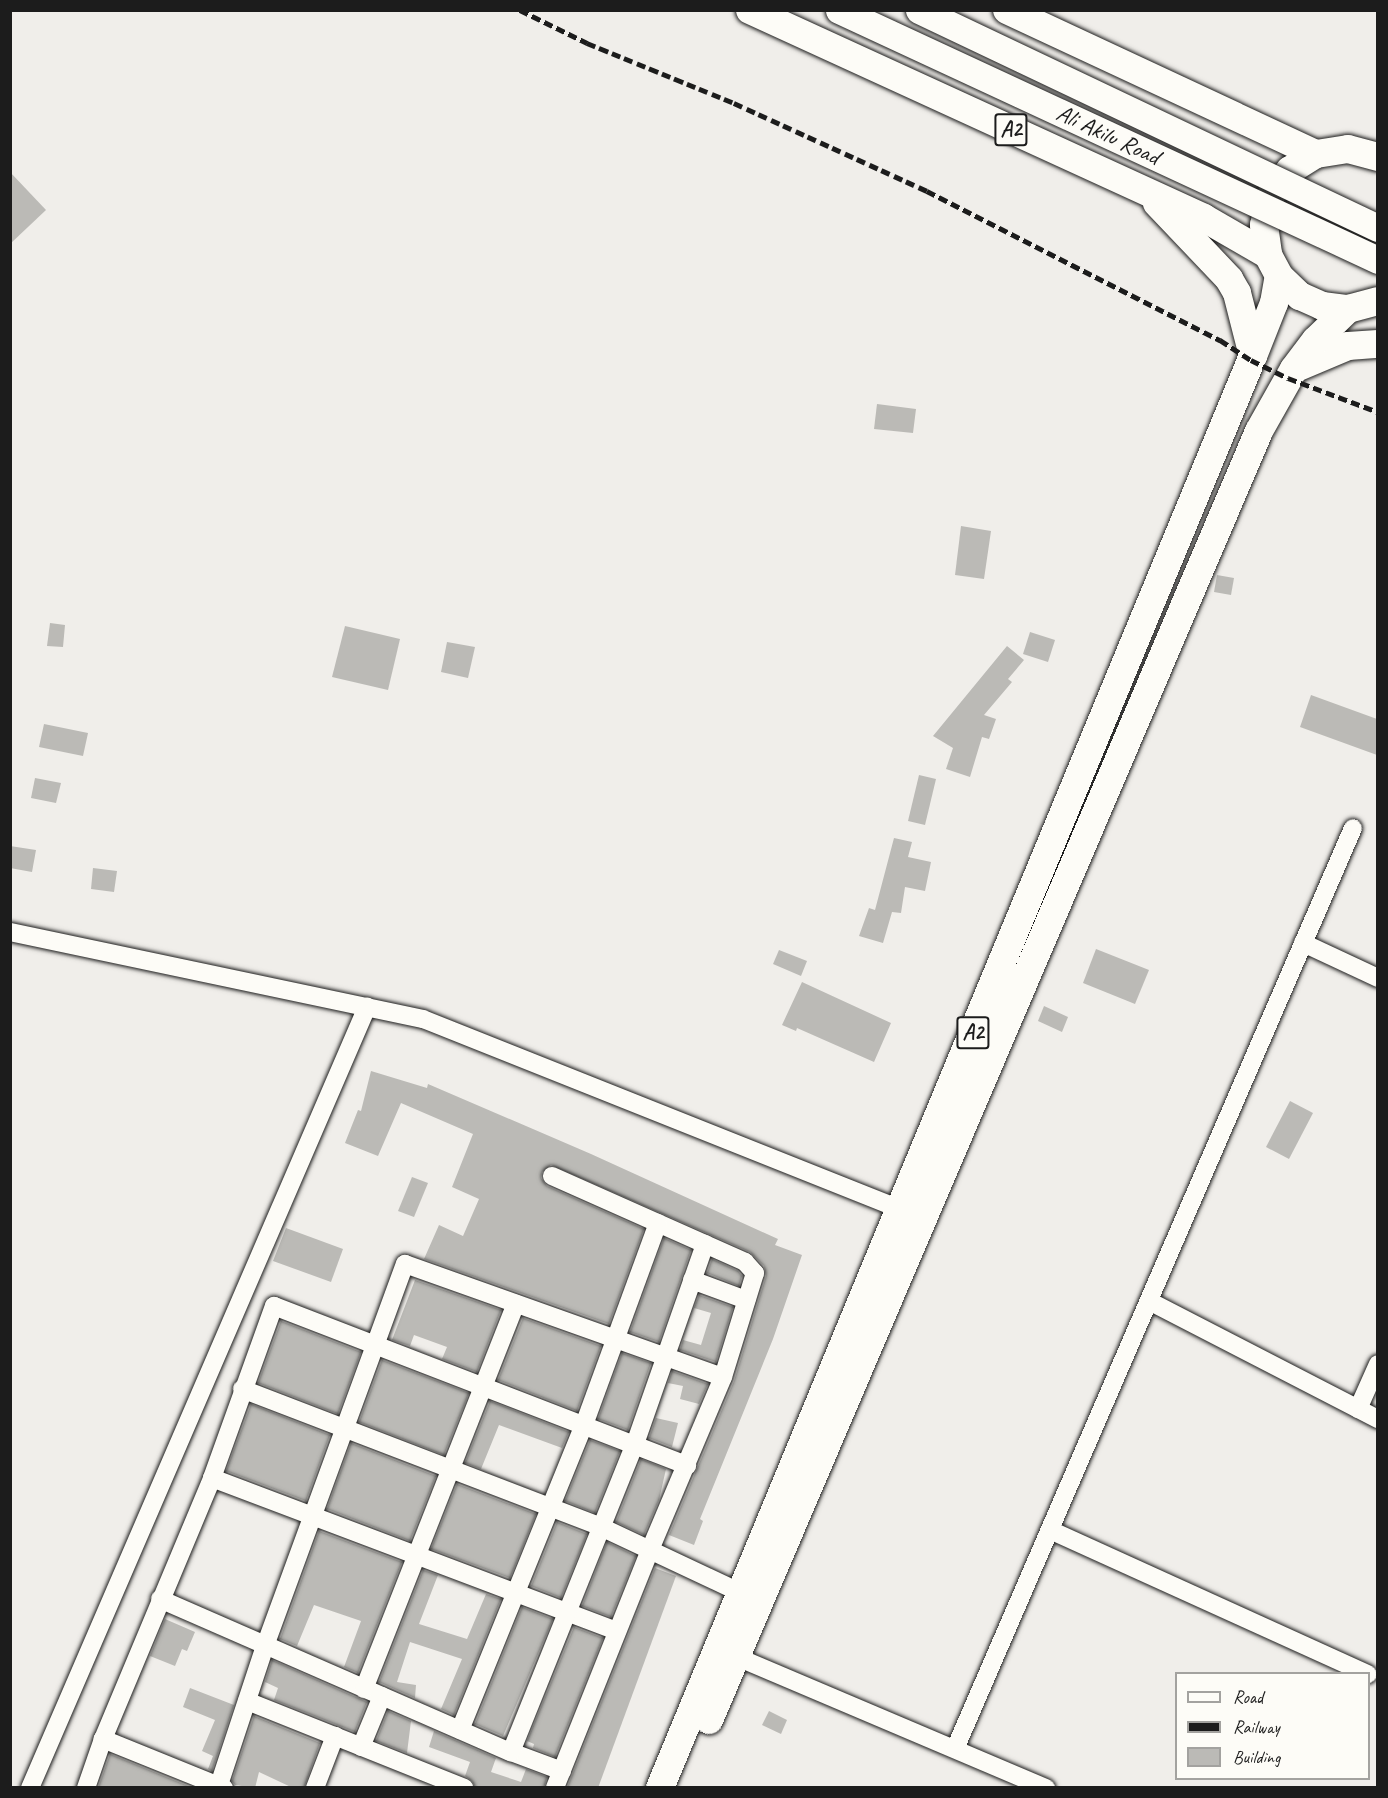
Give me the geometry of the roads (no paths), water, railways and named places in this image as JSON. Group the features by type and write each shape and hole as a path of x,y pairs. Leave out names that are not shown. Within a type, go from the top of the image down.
{"highway":[{"name":"A2","path":"750,10 1204,218 1274,266 1300,296 1322,306 1348,309 1377,301"},
{"path":"1007,10 1316,154"},
{"name":"A2","path":"660,1788 1274,303 1274,266 1264,225 1271,195 1290,170 1316,154 1348,149 1377,157"},
{"path":"1148,193 1229,279 1237,293 1253,356"},
{"name":"A2","path":"678,1788 737,1657 1259,431 1294,369 1317,340 1348,309"},
{"path":"1294,369 1348,346 1377,344"}],"main road":[{"name":"Ali Akilu Road","path":"839,10 1377,260"},
{"name":"Ali Akilu Road","path":"919,10 1377,228"}],"street":[{"path":"955,1749 1353,828"},
{"path":"10,932 423,1019 900,1209"},
{"path":"1303,943 1377,978"},
{"path":"30,1788 367,1007"},
{"path":"160,1599 511,1752 558,1779 650,1550 723,1377 755,1273 751,1266 705,1244 552,1176"},
{"path":"460,1730 584,1425 658,1223"},
{"path":"511,1752 635,1444 705,1244"},
{"path":"104,1739 220,1787 265,1646 405,1264 723,1377"},
{"path":"692,1280 747,1300"},
{"path":"1149,1301 1377,1419"},
{"path":"364,1689 516,1304"},
{"path":"86,1788 160,1599 212,1478 242,1389 274,1306 687,1465"},
{"path":"1358,1409 1377,1364"},
{"path":"242,1389 601,1527 741,1593"},
{"path":"212,1478 617,1631"},
{"path":"1050,1530 1364,1672"},
{"path":"737,1657 1046,1788"},
{"path":"361,1747 382,1696"},
{"path":"247,1701 336,1736 443,1784 464,1788"},
{"path":"315,1788 336,1736"}],"railway":[{"path":"520,10 587,43 734,103 927,191 1220,340 1251,360 1288,378 1378,412"}]}
